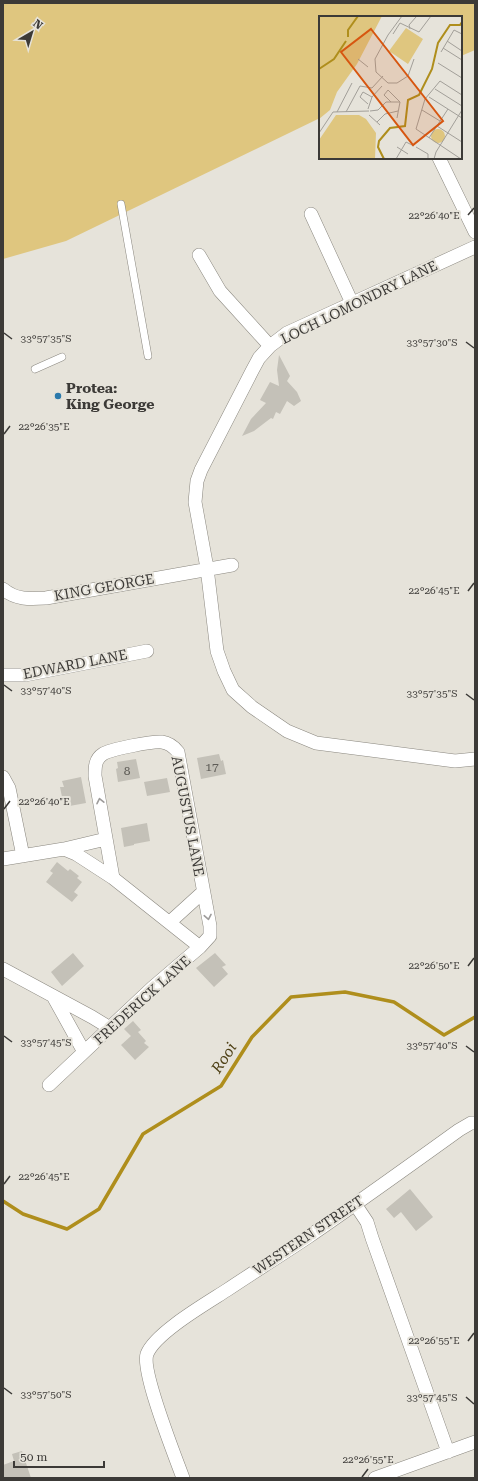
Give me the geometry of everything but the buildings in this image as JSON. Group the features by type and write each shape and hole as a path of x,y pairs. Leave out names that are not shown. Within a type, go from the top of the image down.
{"street":[{"path":"439,159 475,232"},
{"path":"311,214 352,303"},
{"name":"LOCH LOMONDRY LANE","path":"475,247 287,333 270,346 259,358 201,470 197,481 196,502 207,568 213,625 219,658 233,690 252,707 287,731 316,743 455,762 475,759"},
{"path":"199,255 220,291 270,346"},
{"name":"KING GEORGE","path":"3,588 15,596 25,599 46,598 207,568 232,565"},
{"name":"EDWARD LANE","path":"3,675 25,674 147,651"},
{"name":"AUGUSTUS LANE","path":"113,878 94,776 96,762 104,753 131,746 162,742 173,746 178,752 210,933 210,936 200,947"},
{"path":"3,777 9,788 22,856"},
{"path":"3,860 64,849 106,839"},
{"path":"64,849 76,854 113,878 200,947"},
{"path":"170,922 203,892"},
{"name":"FREDERICK LANE","path":"49,1085 152,988 200,947"},
{"path":"3,969 110,1028"},
{"path":"53,996 84,1052"},
{"name":"WESTERN STREET","path":"183,1478 151,1388 146,1364 147,1354 155,1342 168,1330 308,1238 459,1130 471,1123 475,1123"},
{"path":"356,1204 367,1222 448,1452"},
{"path":"377,1478 475,1442"}],"lane":[{"path":"121,204 148,356"},
{"path":"35,369 62,357"}],"shaded area":[{"path":"3,3 475,3 475,50 462,56 462,16 319,16 319,118 66,241 3,259"}],"waterway":[{"name":"Rooi","path":"3,1201 23,1214 67,1229 99,1209 143,1134 221,1086 252,1037 291,997 345,992 394,1002 444,1035 475,1017"}],"place":[{"name":"Protea: King George","path":"58,396"}]}
